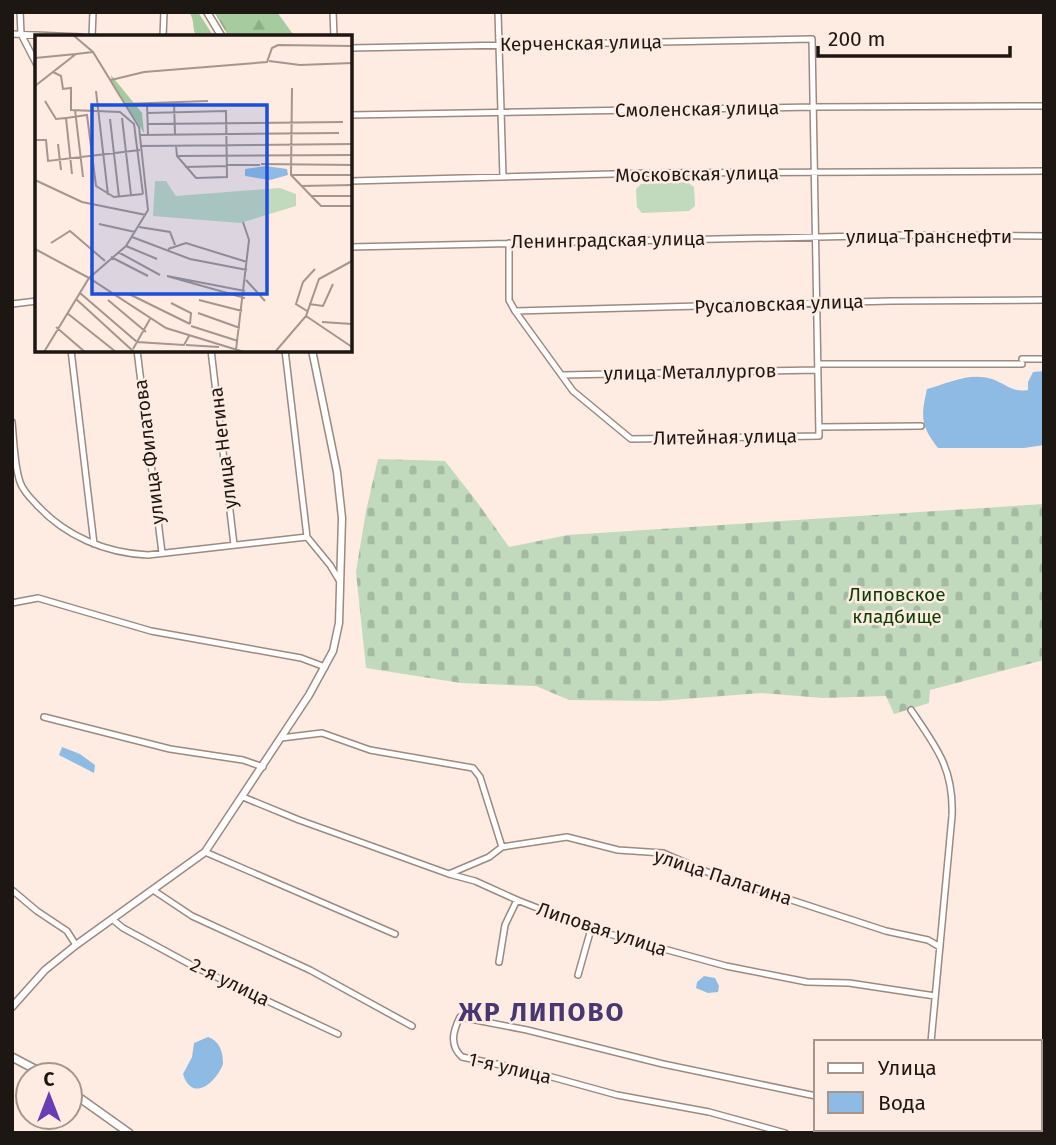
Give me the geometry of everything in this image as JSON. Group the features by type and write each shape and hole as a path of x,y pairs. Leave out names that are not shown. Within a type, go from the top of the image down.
{"main road":[{"path":"84,1101 129,1133"}],"street":[{"path":"20,12 21,34 35,61"},
{"path":"92,35 93,12"},
{"path":"163,35 164,12"},
{"path":"208,12 221,35"},
{"path":"333,12 334,35"},
{"path":"498,12 503,177"},
{"path":"12,34 41,35"},
{"name":"Керченская улица","path":"352,48 812,38 813,107"},
{"name":"Смоленская улица","path":"352,115 1044,106"},
{"path":"813,107 819,427"},
{"name":"Московская улица","path":"352,181 650,173 1044,171"},
{"name":"улица Транснефти","path":"814,236 1044,236"},
{"name":"Ленинградская улица","path":"352,247 814,236"},
{"path":"509,243 509,300 563,375"},
{"name":"Русаловская улица","path":"515,311 1044,300"},
{"path":"12,304 35,301"},
{"path":"71,352 94,544"},
{"name":"улица Филатова","path":"137,352 162,554"},
{"name":"улица Негина","path":"211,352 234,545"},
{"path":"285,352 307,537 341,582"},
{"path":"12,1007 45,970 76,944 205,852 263,767 325,667 338,634 342,527 340,495 312,352"},
{"name":"улица Металлургов","path":"563,375 1044,359"},
{"name":"Литейная улица","path":"563,375 573,391 631,439 819,436 819,427 921,426"},
{"path":"12,422 20,484 27,495 55,523 94,544 129,554 162,554 307,537"},
{"path":"330,565 341,564"},
{"path":"12,603 38,598 127,625 313,661 325,667"},
{"path":"911,710 943,759 952,792 931,1040"},
{"path":"44,717 170,749 263,767"},
{"path":"281,738 322,733 370,750 472,768 480,777 502,847"},
{"name":"Липовая улица","path":"243,797 299,820 475,881 591,929 718,964 796,980 849,983 935,996"},
{"name":"улица Палагина","path":"449,874 489,857 502,847 567,837 618,850 663,853 712,874 886,931 928,940 940,947"},
{"path":"205,852 395,934"},
{"path":"12,890 67,931 76,944"},
{"path":"153,890 192,916 310,970 412,1026"},
{"path":"499,962 505,925 517,900"},
{"name":"2-я улица","path":"112,919 195,967 338,1034"},
{"path":"578,975 591,929"},
{"name":"1-я улица","path":"785,1133 736,1119 617,1095 530,1071 462,1057 455,1048 453,1033 460,1017 814,1096"}],"green space":[{"path":"189,12 198,12 213,35 196,35"},
{"path":"214,12 277,12 294,35 228,35"},
{"path":"687,182 694,187 695,206 689,211 642,213 637,207 636,189 641,184"},
{"name":"Липовское кладбище","path":"378,459 445,461 509,547 568,535 1044,504 1044,660 930,690 929,703 894,714 886,696 823,698 761,693 659,701 569,700 536,686 461,683 366,668 356,572"}],"water":[{"path":"1044,371 1044,445 1024,448 938,448 928,433 923,420 927,389 959,379 984,377 1010,388 1028,390 1028,382 1033,372"},
{"path":"62,747 80,754 95,765 94,773 59,755"},
{"path":"704,976 715,978 719,986 718,992 708,993 696,988 697,982"},
{"path":"208,1037 220,1048 223,1064 210,1083 198,1089 187,1083 183,1074 192,1057 194,1043"}],"district":[{"name":"ЖР ЛИПОВО","path":"542,1012"}]}
